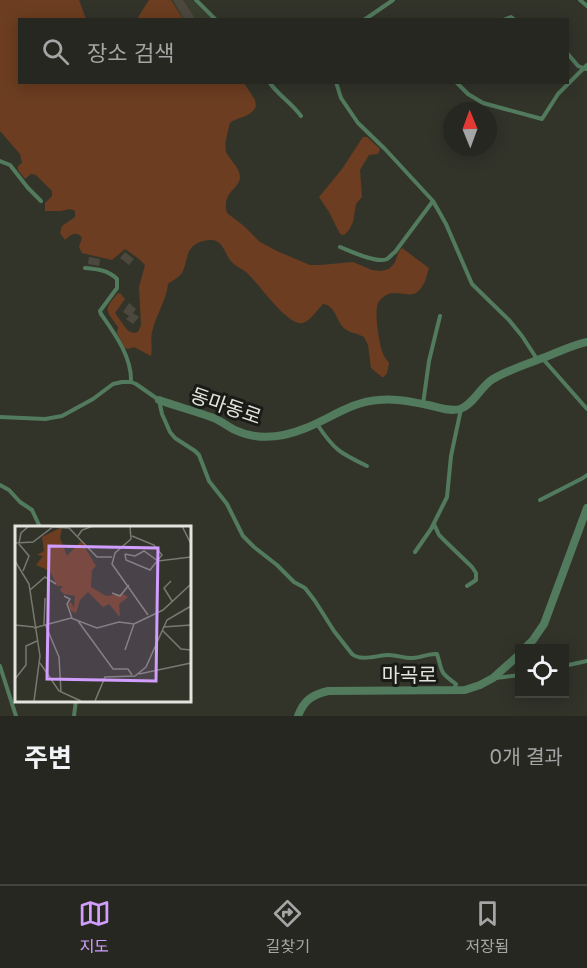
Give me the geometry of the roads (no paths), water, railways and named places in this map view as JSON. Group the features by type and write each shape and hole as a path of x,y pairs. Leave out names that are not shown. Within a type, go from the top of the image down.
{"street":[{"path":"461,409 494,378 569,347 587,342"},
{"name":"동마동로","path":"159,400 212,418 238,431 266,437 289,434 317,424 346,408 380,399 423,404 447,410 461,409"},
{"path":"529,644 544,624 587,508"},
{"name":"마곡로","path":"298,716 310,698 328,691 454,691 473,688 493,678 515,658"}],"lane":[{"path":"196,0 214,18"},
{"path":"372,17 393,0"},
{"path":"580,0 587,6"},
{"path":"569,56 578,66 586,68"},
{"path":"569,84 586,68"},
{"path":"271,84 301,116"},
{"path":"337,84 342,98 358,123 433,201 446,224 472,284 509,320 540,359 587,409"},
{"path":"458,84 468,94 483,103 542,119 558,94 569,84"},
{"path":"0,162 10,165 41,201"},
{"path":"340,246 375,259 387,259 395,252 433,201"},
{"path":"85,268 106,271 117,279 117,288 100,311 123,349 130,366 131,382"},
{"path":"423,404 429,361 440,316"},
{"path":"0,417 45,419 62,416 86,404 113,384 131,382 159,400 170,432 199,455 209,481 226,504 243,536 294,582 305,588 352,654 356,657 388,655 413,658 437,654 442,673 456,684 454,691"},
{"path":"415,552 434,524 447,497 451,456 461,409"},
{"path":"317,424 341,454 367,466"},
{"path":"540,500 587,475"},
{"path":"0,485 32,510 40,526"},
{"path":"434,524 439,535 476,573 476,580 466,586"},
{"path":"569,665 587,661"},
{"path":"0,666 16,716"},
{"path":"493,678 515,675"},
{"path":"74,716 76,701"}]}
